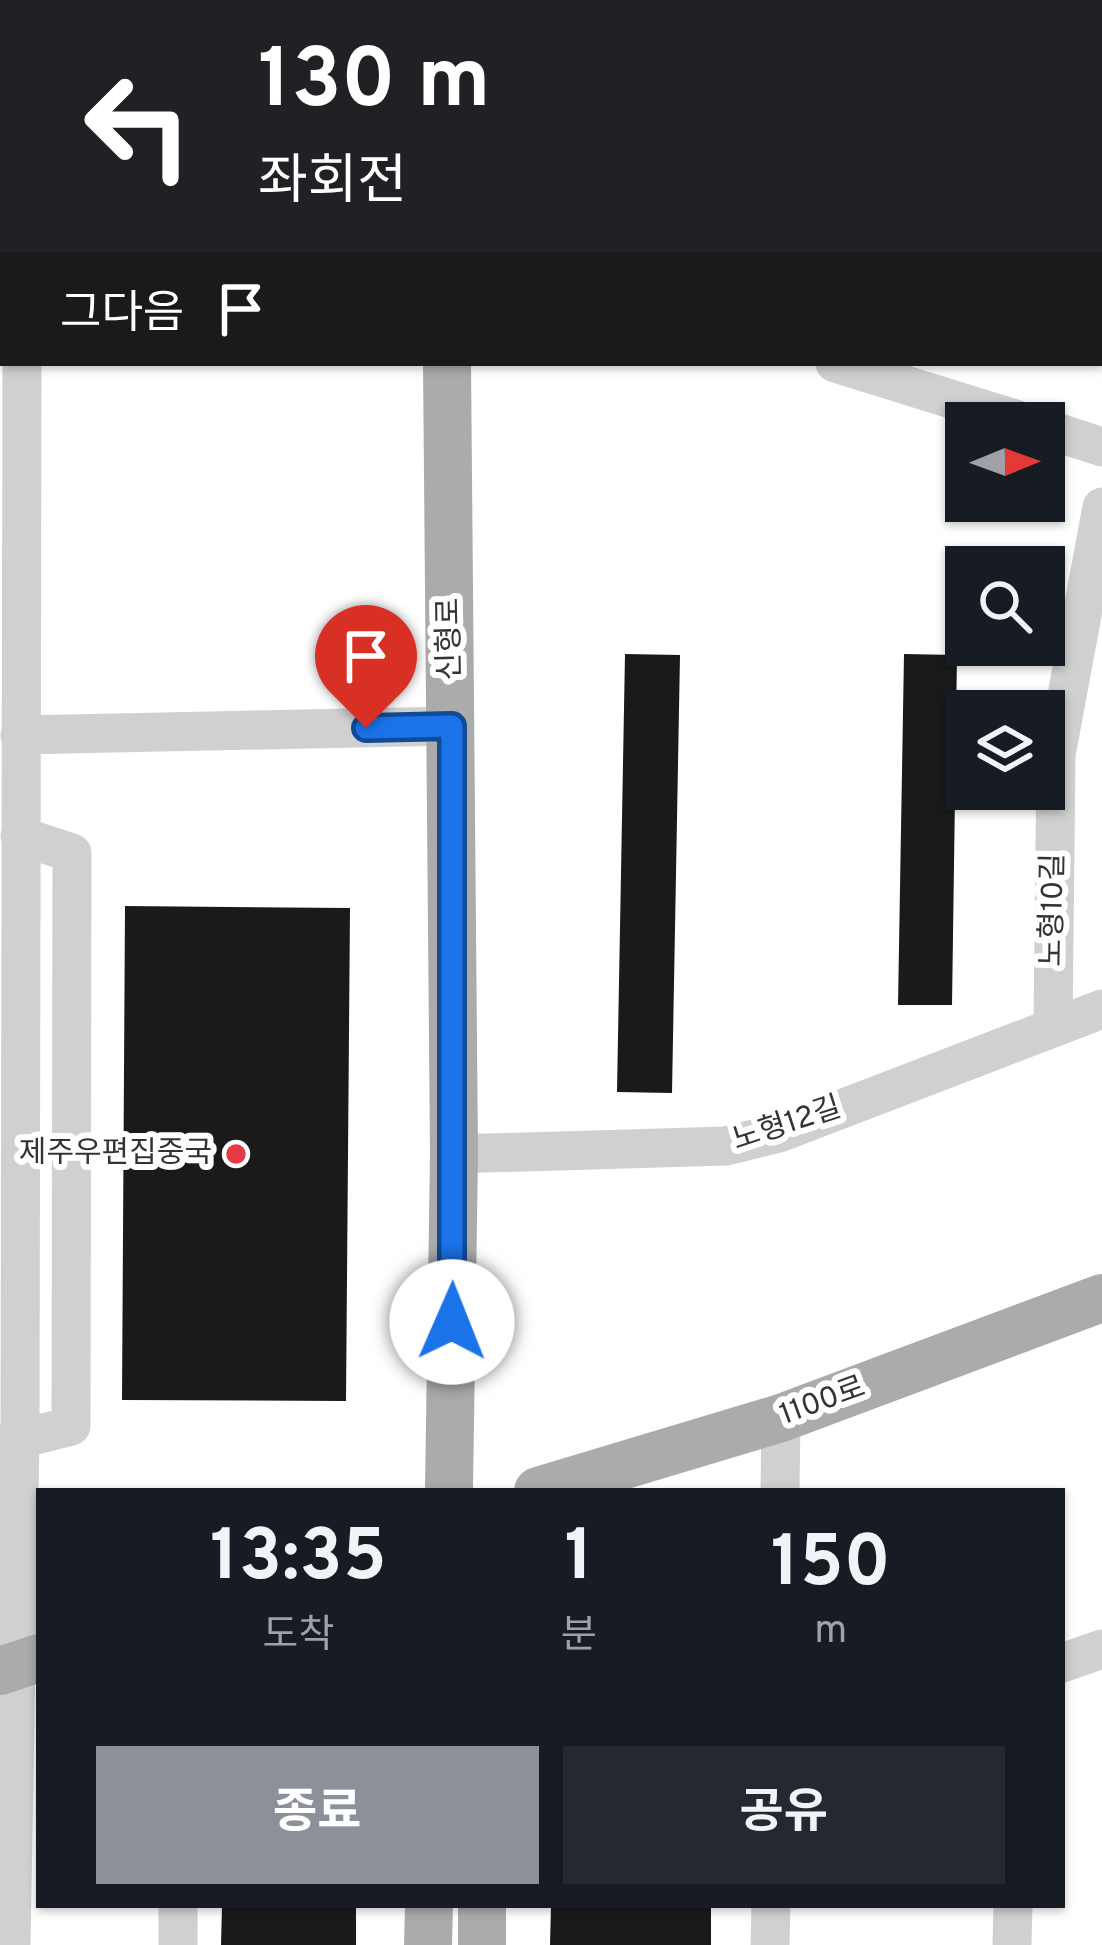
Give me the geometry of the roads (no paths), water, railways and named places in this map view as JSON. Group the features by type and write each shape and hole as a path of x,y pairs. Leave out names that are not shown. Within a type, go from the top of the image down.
{"main road":[{"name":"신형로","path":"447,366 454,1154 449,1488"},
{"name":"1100로","path":"548,1488 781,1418 1102,1298"},
{"path":"428,1945 429,1908"},
{"path":"482,1908 482,1945"}],"street":[{"path":"11,1945 25,1872 10,1440 22,366"},
{"path":"886,370 972,402"},
{"path":"1065,435 1102,447"},
{"name":"노형10길","path":"1052,1028 1056,755 1102,507"},
{"path":"20,735 452,726"},
{"path":"10,1440 71,1426 72,854 20,836"},
{"name":"노형12길","path":"454,1154 726,1147 779,1133 1102,1009"},
{"path":"780,1488 781,1418"},
{"path":"1065,1662 1102,1649"},
{"path":"178,1908 178,1945"},
{"path":"770,1945 771,1908"},
{"path":"1012,1945 1013,1908"}],"place":[{"name":"제주우편집중국","path":"236,1154"}]}
